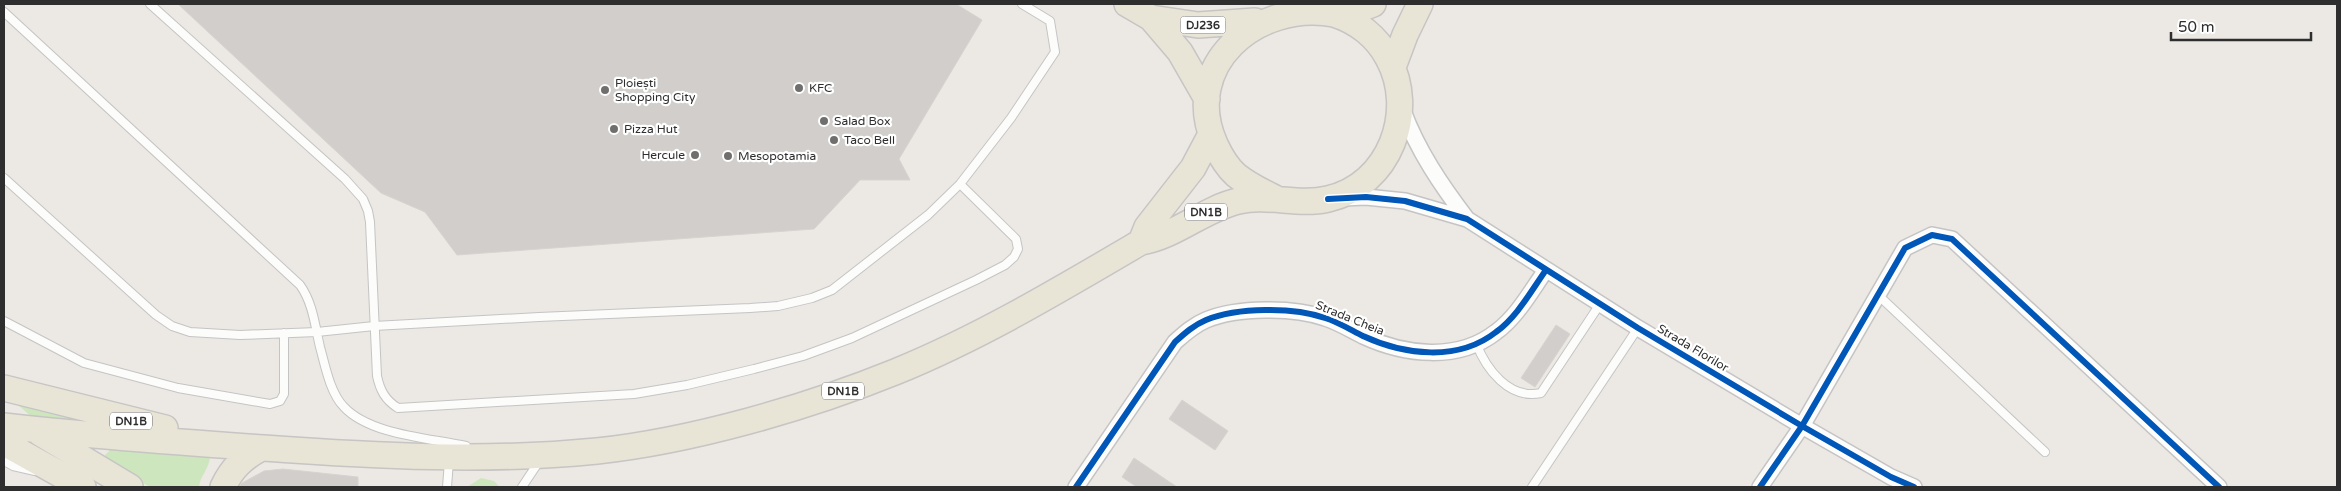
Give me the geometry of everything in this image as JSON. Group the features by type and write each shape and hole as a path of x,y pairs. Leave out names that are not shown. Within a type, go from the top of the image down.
{"main road":[{"path":"1342,16 1374,4"},
{"path":"1393,67 1405,35 1420,4"},
{"name":"DJ236","path":"1140,9 1198,25 1255,21"},
{"name":"DJ236","path":"1140,9 1180,52 1207,99"},
{"name":"DN1B","path":"4,426 260,448 449,459 517,457 598,451 669,439 784,410 894,373 957,345 1014,315 1141,242 1156,239 1222,206 1240,201 1275,198 1302,202 1328,199 1348,192 1366,181 1380,166 1394,141 1401,108 1399,87 1393,67 1373,36 1342,16 1321,10 1298,9 1276,12 1255,21 1227,46 1217,62 1207,99 1211,134 1221,155 1235,174 1253,188 1275,198"},
{"name":"DN1B","path":"1141,242 1147,227 1193,168 1211,134"},
{"name":"DN1B","path":"4,388 118,418 260,448"},
{"path":"4,410 130,487"},
{"path":"4,442 83,487"},
{"path":"223,487 232,470 243,459 260,448"}],"street":[{"path":"1401,108 1412,136 1433,172 1467,219"},
{"path":"1328,199 1366,197 1405,201 1467,219"},
{"name":"Strada Florilor","path":"1467,219 1638,328 1802,426 1891,477 1914,487"},
{"path":"1760,487 1802,426 1905,248 1932,235 1952,239 2219,487"},
{"name":"Strada Cheia","path":"1076,487 1176,342 1188,330 1206,320 1226,314 1254,311 1293,311 1327,318 1365,337 1408,350 1427,354 1455,351 1496,333 1511,318 1546,270"}],"lane":[{"path":"150,4 324,158 363,199 370,222 374,326 380,387 388,402 398,408 634,394 714,379 803,356 852,338 1005,264 1014,257 1018,249 1016,239 960,184"},
{"path":"4,178 156,315 172,326 197,333 317,332 374,326 750,308 795,303 832,290 928,215 960,184 1017,110 1055,52 1050,21 1022,4"},
{"path":"4,12 300,285 311,305 332,388 342,406 356,417 376,427 517,457"},
{"path":"1878,295 2045,452"},
{"path":"1476,343 1492,373 1518,392 1532,395 1540,393 1600,304"},
{"path":"4,321 93,366 178,388 270,404 280,401 284,394 284,333"},
{"path":"1532,487 1638,328"},
{"path":"522,487 544,455"},
{"path":"447,487 449,459"},
{"path":"4,462 32,471 53,470"}],"green space":[{"path":"9,397 117,425 33,418"},
{"path":"111,449 203,454 210,457 199,487 150,487 108,463 105,455"},
{"path":"481,478 494,481 500,487 467,487"}],"building":[{"name":"Ploiești Shopping City","path":"178,4 956,4 982,20 899,159 910,180 860,180 814,229 457,255 425,212 381,193"},
{"path":"1556,325 1570,334 1535,387 1521,378"},
{"path":"1182,400 1228,431 1215,450 1169,419"},
{"path":"1134,458 1177,487 1137,487 1122,477"},
{"path":"283,469 358,477 358,487 239,487 242,483 264,471"}],"cycle path":[{"path":"1328,199 1366,197 1405,201 1467,219 1638,328 1802,426 1891,477 1914,487"},
{"path":"1760,487 1802,426 1905,248 1932,235 1952,239 2219,487"},
{"path":"1076,487 1175,342 1206,320 1249,311 1282,310 1298,312 1330,320 1379,343 1396,348 1413,351 1448,351 1465,348 1481,342 1504,326 1546,270"}],"place":[{"name":"KFC","path":"799,88"},
{"name":"Ploiești Shopping City","path":"605,90"},
{"name":"Salad Box","path":"824,121"},
{"name":"Pizza Hut","path":"614,129"},
{"name":"Taco Bell","path":"834,140"},
{"name":"Hercule","path":"695,155"},
{"name":"Mesopotamia","path":"728,156"}]}
